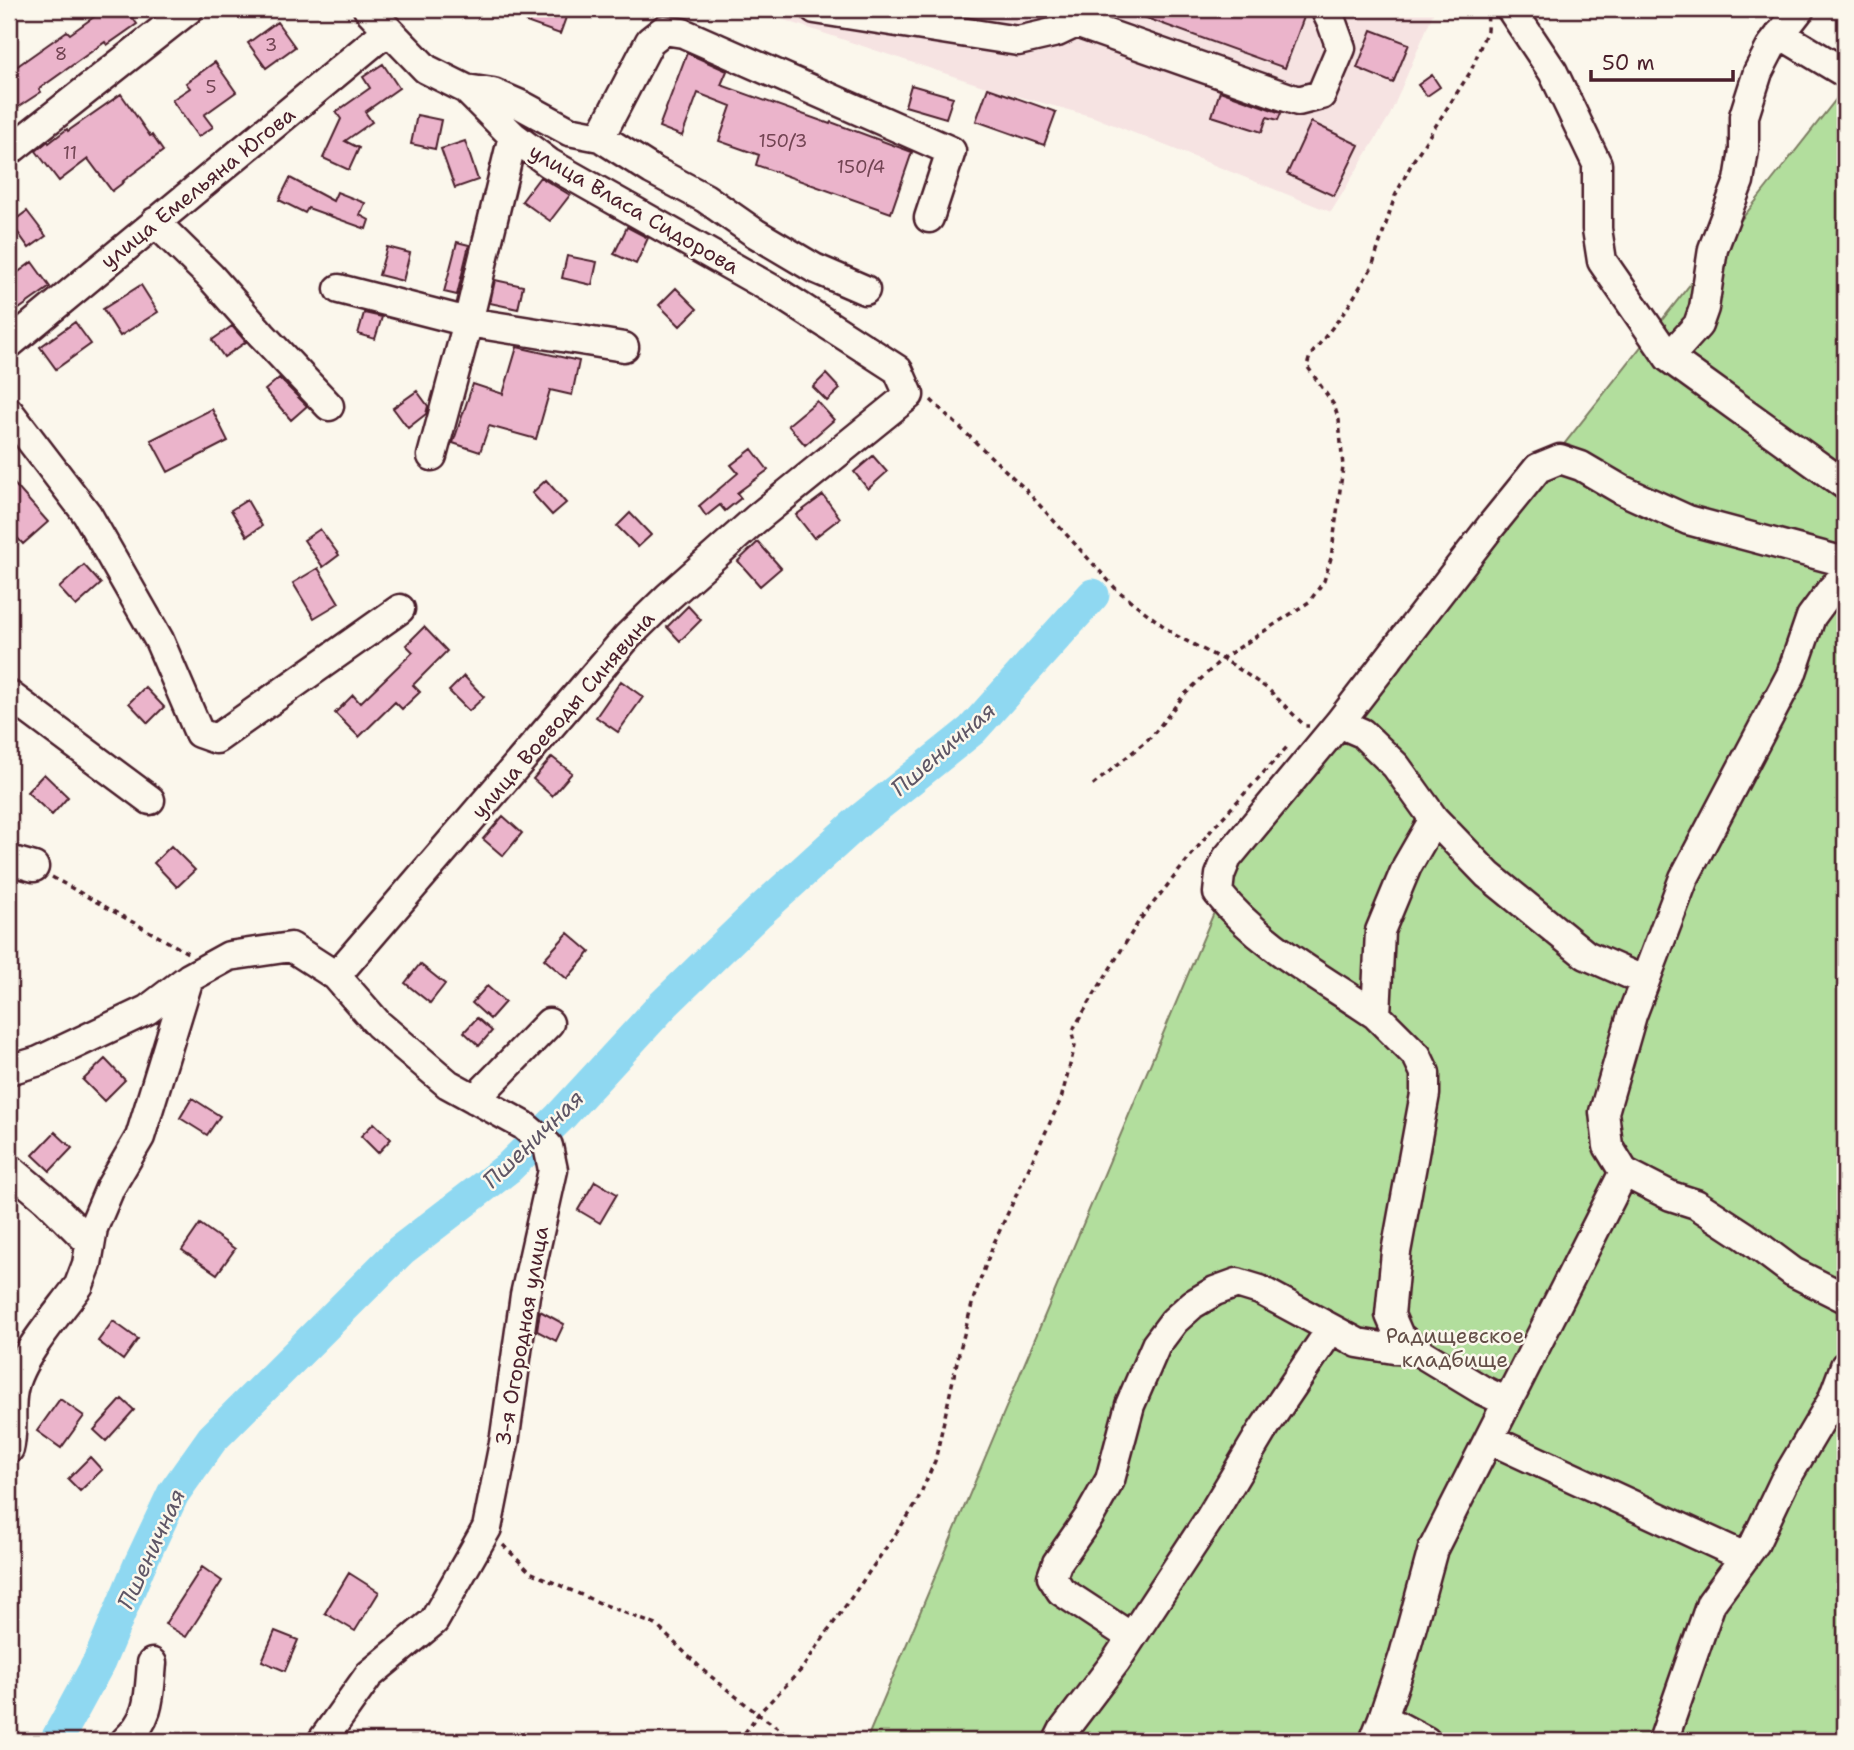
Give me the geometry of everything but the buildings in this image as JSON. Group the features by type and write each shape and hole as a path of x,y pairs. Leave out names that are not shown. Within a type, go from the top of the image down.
{"street":[{"path":"9,151 189,9"},
{"name":"улица Власа Сидорова","path":"368,9 426,69 466,89 513,136 549,163 777,292 847,337 898,370 909,395"},
{"path":"815,9 1018,41 1057,32 1078,16 1298,102 1321,95 1342,48 1325,9"},
{"path":"1511,9 1553,72 1597,164 1597,229 1602,261 1669,357 1845,485"},
{"path":"1669,357 1698,325 1704,308 1713,249 1740,181 1744,116 1758,72 1772,45 1800,9"},
{"path":"600,137 650,41 664,30 683,33 951,151 929,218"},
{"name":"улица Емельяна Югова","path":"9,344 387,31"},
{"path":"1780,34 1845,73"},
{"path":"466,89 493,93 569,131 600,137 652,170 705,198 755,233 802,261 865,290"},
{"path":"432,456 513,136"},
{"path":"155,222 210,276 329,406"},
{"path":"339,289 468,321 624,347"},
{"name":"улица Воеводы Синявина","path":"336,976 627,637 756,519 909,395"},
{"path":"9,412 87,514 159,640 199,733 216,739 400,609"},
{"path":"1507,1402 1416,1350 1399,1336 1390,1315 1396,1252 1425,1094 1425,1073 1417,1056 1376,1015 1269,943 1218,893 1220,875 1227,858 1339,723 1538,468 1560,459 1581,466 1622,490 1688,520 1845,562"},
{"path":"1845,575 1811,617 1791,676 1684,878 1632,1015 1604,1112 1608,1146 1624,1172 1671,1196 1696,1205 1745,1236 1793,1272 1845,1298"},
{"path":"9,695 150,800"},
{"path":"1339,723 1362,733 1396,766 1434,819 1488,875 1586,955 1645,981"},
{"path":"1376,1015 1380,931 1407,866 1434,819"},
{"name":"3-я Огородная улица","path":"9,1070 39,1062 146,1010 200,972 229,956 291,947 336,976 378,1024 448,1084 523,1125 548,1146 553,1170 525,1295 504,1443 487,1528 434,1621 369,1675 322,1741"},
{"path":"9,1449 13,1388 22,1363 79,1285 84,1274 93,1228 110,1188 139,1137 200,972"},
{"path":"475,1099 550,1023"},
{"path":"9,1168 47,1200 90,1243"},
{"path":"1426,1741 1378,1730 1404,1655 1433,1549 1624,1172"},
{"path":"1131,1637 1061,1591 1052,1577 1057,1563 1089,1517 1110,1480 1130,1405 1156,1345 1174,1321 1193,1304 1215,1291 1237,1283 1260,1290 1358,1343 1416,1350"},
{"path":"1058,1741 1116,1661 1331,1329"},
{"path":"1663,1741 1711,1603 1755,1543 1784,1482 1832,1401 1845,1366"},
{"path":"1489,1439 1745,1557"},
{"path":"125,1741 133,1734 147,1711 152,1663"}],"path":[{"path":"1093,785 1152,736 1184,695 1223,658 1308,602 1324,581 1331,558 1343,467 1335,405 1307,366 1310,356 1346,310 1372,267 1395,196 1413,161 1471,71 1487,30 1488,9"},
{"path":"909,395 933,401 1023,487 1117,590 1174,635 1203,651 1223,658 1268,690 1306,726 1339,723"},
{"path":"738,1741 758,1714 801,1670 915,1506 935,1461 974,1297 993,1245 1061,1099 1075,1046 1072,1033 1075,1026 1139,920 1213,828 1287,746"},
{"path":"22,864 200,972"},
{"path":"487,1528 530,1572 656,1625 704,1671 797,1741"}],"shaded area":[{"path":"751,9 1435,9 1390,115 1331,212 1094,117 995,90"}],"green space":[{"name":"Радищевское кладбище","path":"1845,88 1845,1741 866,1741 1236,860"}],"waterway":[{"name":"Пшеничная","path":"56,1741 99,1662 173,1494 212,1439 401,1250 508,1168 560,1117 663,1005 759,912 860,820 972,730 1093,595"}]}
